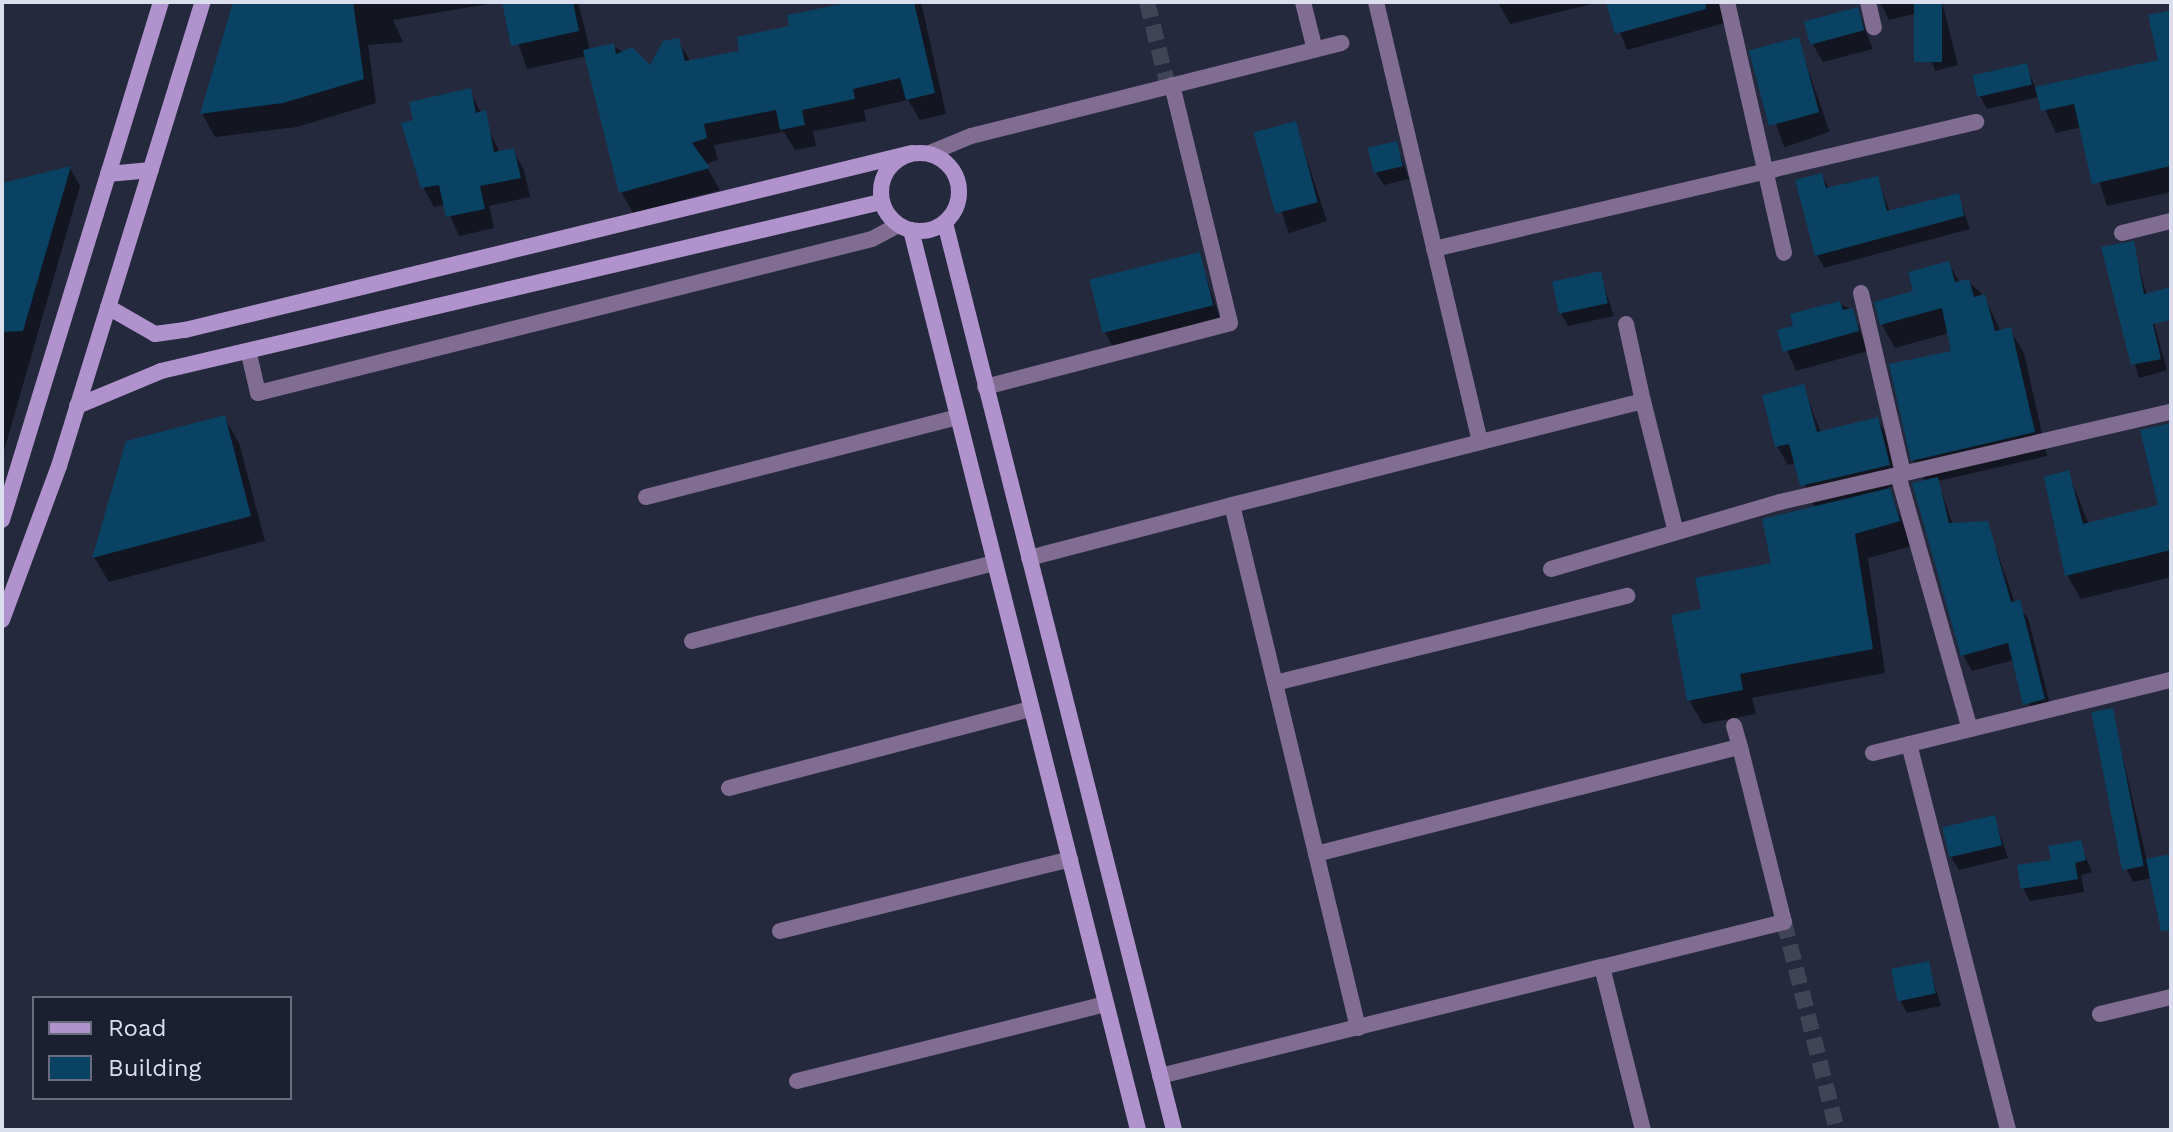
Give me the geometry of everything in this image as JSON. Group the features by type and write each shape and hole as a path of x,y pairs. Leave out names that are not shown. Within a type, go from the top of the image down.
{"street":[{"path":"3,511 161,2"},
{"path":"2,620 77,406 203,2"},
{"path":"1303,2 1315,50"},
{"path":"1376,2 1480,442"},
{"path":"1727,2 1784,253"},
{"path":"1868,2 1874,27"},
{"path":"108,307 155,334 185,330 912,153 930,153 1172,85 1342,43"},
{"path":"985,387 1230,323 1172,85"},
{"path":"1434,249 1976,122"},
{"path":"912,153 885,172 881,202 904,228 958,417 1138,1130"},
{"path":"249,354 258,393 872,239 904,228 945,223 956,209 956,175 930,153"},
{"path":"108,174 151,170"},
{"path":"77,406 124,382 881,202"},
{"path":"2122,233 2171,221"},
{"path":"945,223 1174,1130"},
{"path":"1861,293 1901,475 1970,729"},
{"path":"1626,324 1674,524"},
{"path":"1029,558 1643,401"},
{"path":"1551,569 1901,475 2171,412"},
{"path":"646,497 958,417"},
{"path":"1232,505 1358,1028"},
{"path":"692,641 994,563"},
{"path":"1275,683 1627,596"},
{"path":"1873,753 2171,680"},
{"path":"729,788 1031,709"},
{"path":"1160,1076 1784,922 1734,726"},
{"path":"1909,744 2008,1130"},
{"path":"1316,854 1740,747"},
{"path":"780,931 1070,859"},
{"path":"1602,967 1643,1130"},
{"path":"2100,1014 2171,997"},
{"path":"797,1081 1106,1004"}],"building":[{"path":"233,2 353,2 364,79 283,103 200,114"},
{"path":"502,2 573,2 579,31 511,46"},
{"path":"851,2 914,2 935,93 906,100 900,78 853,89 855,99 802,110 805,125 780,130 776,110 704,124 707,138 692,143 710,168 619,193 583,50 614,43 616,54 632,47 650,65 663,41 679,38 685,61 739,51 737,37 789,26 787,15"},
{"path":"1606,2 1705,2 1706,9 1615,34"},
{"path":"1914,2 1942,2 1942,62 1914,62"},
{"path":"1858,7 1864,30 1810,45 1804,21"},
{"path":"2171,10 2171,166 2092,184 2074,104 2041,111 2035,87 2158,60 2148,15"},
{"path":"1799,37 1819,112 1769,126 1749,50"},
{"path":"2027,63 2032,84 1977,97 1972,76"},
{"path":"471,88 476,113 486,110 494,152 514,148 521,178 480,186 485,209 446,217 439,185 421,188 401,123 413,120 409,102"},
{"path":"1296,121 1318,202 1275,214 1253,132"},
{"path":"1397,141 1403,166 1374,173 1368,148"},
{"path":"71,166 23,331 2,332 2,183"},
{"path":"1822,173 1826,188 1878,176 1887,211 1959,193 1964,216 1815,256 1795,180"},
{"path":"2134,241 2144,294 2171,287 2171,320 2153,324 2161,359 2131,365 2101,247"},
{"path":"1200,252 1213,305 1103,333 1089,280"},
{"path":"1949,261 1955,282 1969,279 1974,297 1985,294 1995,331 2011,327 2035,432 1911,461 1889,364 1951,351 1942,308 1880,325 1874,302 1913,291 1908,272"},
{"path":"1601,271 1608,303 1559,314 1552,281"},
{"path":"1840,301 1843,310 1853,308 1859,331 1783,352 1777,330 1793,326 1790,314"},
{"path":"1804,384 1817,432 1878,417 1890,465 1800,486 1789,444 1775,447 1762,395"},
{"path":"225,415 251,516 92,558 126,441"},
{"path":"2171,423 2171,550 2065,576 2044,477 2069,470 2083,524 2158,505 2140,430"},
{"path":"1938,477 1949,523 1988,521 2011,602 2020,600 2045,699 2023,705 2008,643 1961,656 1912,483"},
{"path":"1890,488 1900,521 1855,534 1873,649 1740,674 1743,690 1687,701 1671,615 1701,609 1695,578 1771,563 1762,519"},
{"path":"2113,708 2144,866 2122,870 2091,712"},
{"path":"1995,815 2002,845 1949,857 1942,827"},
{"path":"2081,840 2086,860 2075,863 2078,879 2021,889 2017,865 2051,860 2048,846"},
{"path":"2171,854 2171,930 2161,931 2146,859"},
{"path":"1929,961 1936,993 1898,1001 1891,969"}],"tunnel":[{"path":"1147,2 1168,86"},
{"path":"1784,922 1837,1130"}]}
